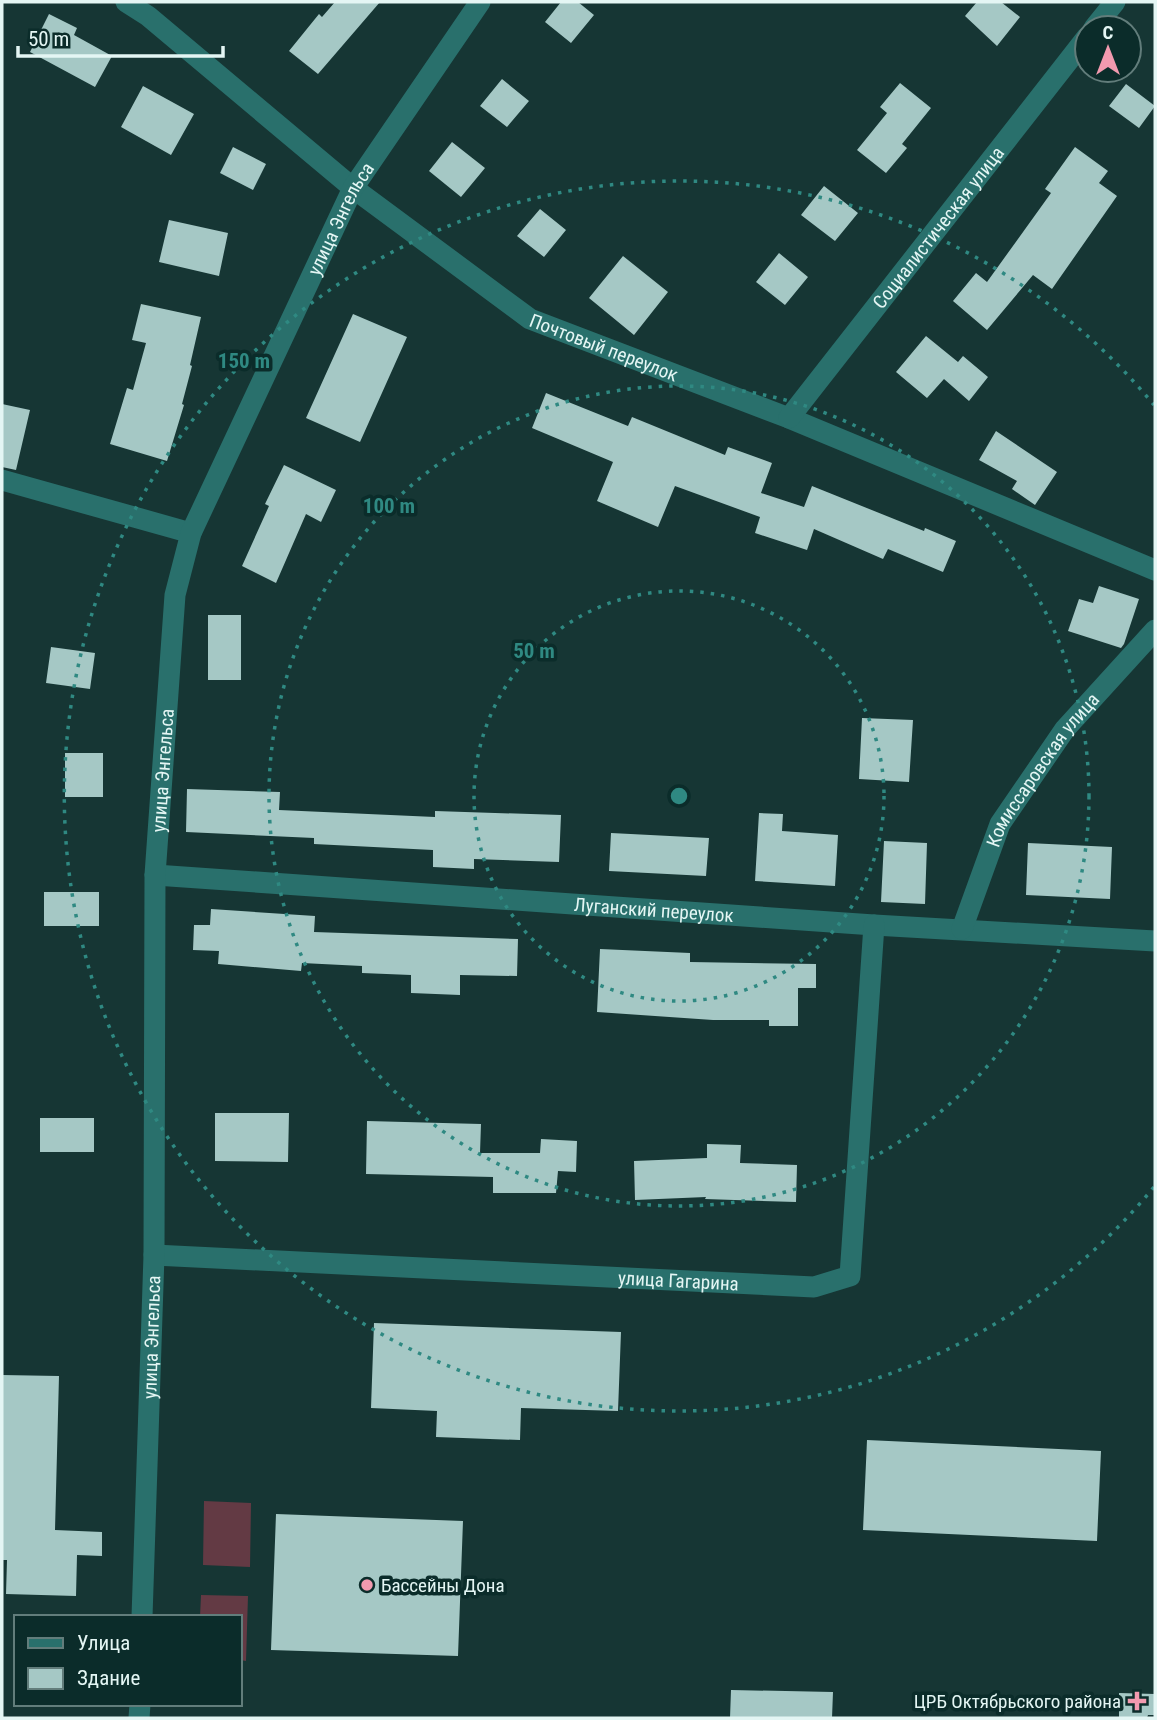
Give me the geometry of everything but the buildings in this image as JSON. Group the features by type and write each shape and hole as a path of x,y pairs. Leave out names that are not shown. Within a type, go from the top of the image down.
{"street":[{"name":"Почтовый переулок","path":"126,2 148,16 353,188 530,319 789,418 1155,570"},
{"name":"улица Энгельса","path":"142,1615 154,1255 155,875 175,595 191,533 353,188 480,2"},
{"name":"Социалистическая улица","path":"789,418 1073,55"},
{"path":"2,480 191,533"},
{"name":"Комиссаровская улица","path":"962,929 1000,824 1065,729 1155,630"},
{"name":"Луганский переулок","path":"155,875 874,925 1155,941"},
{"name":"улица Гагарина","path":"154,1255 814,1286 850,1276 874,925"}],"shaded area":[{"path":"204,1501 251,1503 250,1567 203,1565"},
{"path":"201,1595 248,1596 246,1661 242,1660 242,1615 200,1615"}],"place":[{"name":"Бассейны Дона","path":"367,1585"},
{"name":"ЦРБ Октябрьского района","path":"1137,1701"}]}
